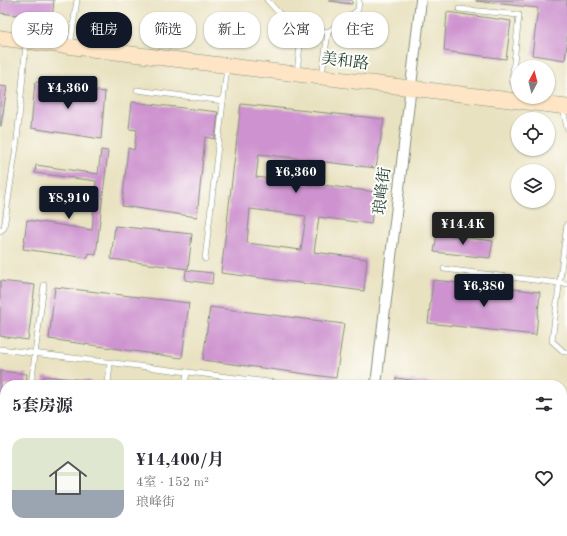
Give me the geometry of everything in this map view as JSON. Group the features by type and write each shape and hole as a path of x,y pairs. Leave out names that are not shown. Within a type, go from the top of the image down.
{"street":[{"name":"琅峰街","path":"377,380 421,0"},
{"name":"美和路","path":"0,38 12,39"},
{"name":"美和路","path":"70,47 410,88 511,95"},
{"name":"美和路","path":"555,104 565,106"}],"lane":[{"path":"70,47 77,0"},
{"path":"267,0 278,12"},
{"path":"324,31 328,32 358,10 359,0"},
{"path":"459,9 519,15 514,60"},
{"path":"322,78 328,32"},
{"path":"0,231 4,228 17,140 25,48"},
{"path":"296,74 299,48"},
{"path":"205,259 227,66"},
{"path":"137,90 223,101"},
{"path":"565,106 567,128"},
{"path":"567,224 552,341 564,352 567,352"},
{"path":"444,269 567,284"},
{"path":"32,380 44,285"},
{"path":"0,349 252,380"},
{"path":"108,380 110,363"},
{"path":"186,380 187,372"}],"building":[{"path":"0,0 54,0 53,12 12,12 12,14 0,13"},
{"path":"352,0 352,4 329,1"},
{"path":"476,0 567,0 567,45 565,60 532,55 538,8"},
{"path":"447,12 511,21 506,59 444,51"},
{"path":"35,82 105,92 101,139 31,128"},
{"path":"0,86 7,87 1,126 0,126"},
{"path":"132,102 218,112 215,139 205,137 197,217 122,206 128,148 134,150 137,130 129,129"},
{"path":"241,104 384,119 376,168 325,162 323,185 375,192 371,224 319,217 314,252 367,259 364,291 221,273","holes":["259,154 314,160 310,184 256,177","250,209 306,216 301,250 247,243"]},
{"path":"101,150 108,151 96,255 89,253 88,258 23,249 27,220 92,230 96,181 35,173 36,165 98,174"},
{"path":"115,226 192,234 188,269 111,259"},
{"path":"437,234 493,241 490,258 434,252"},
{"path":"186,270 213,273 212,284 185,280"},
{"path":"433,280 540,292 536,335 428,323"},
{"path":"0,281 35,285 28,340 0,336"},
{"path":"55,287 189,303 182,358 49,339"},
{"path":"210,307 344,324 336,378 203,360"},
{"path":"0,371 27,374 26,380 0,380"},
{"path":"44,376 81,380 44,380"},
{"path":"396,378 411,380 396,380"}]}
